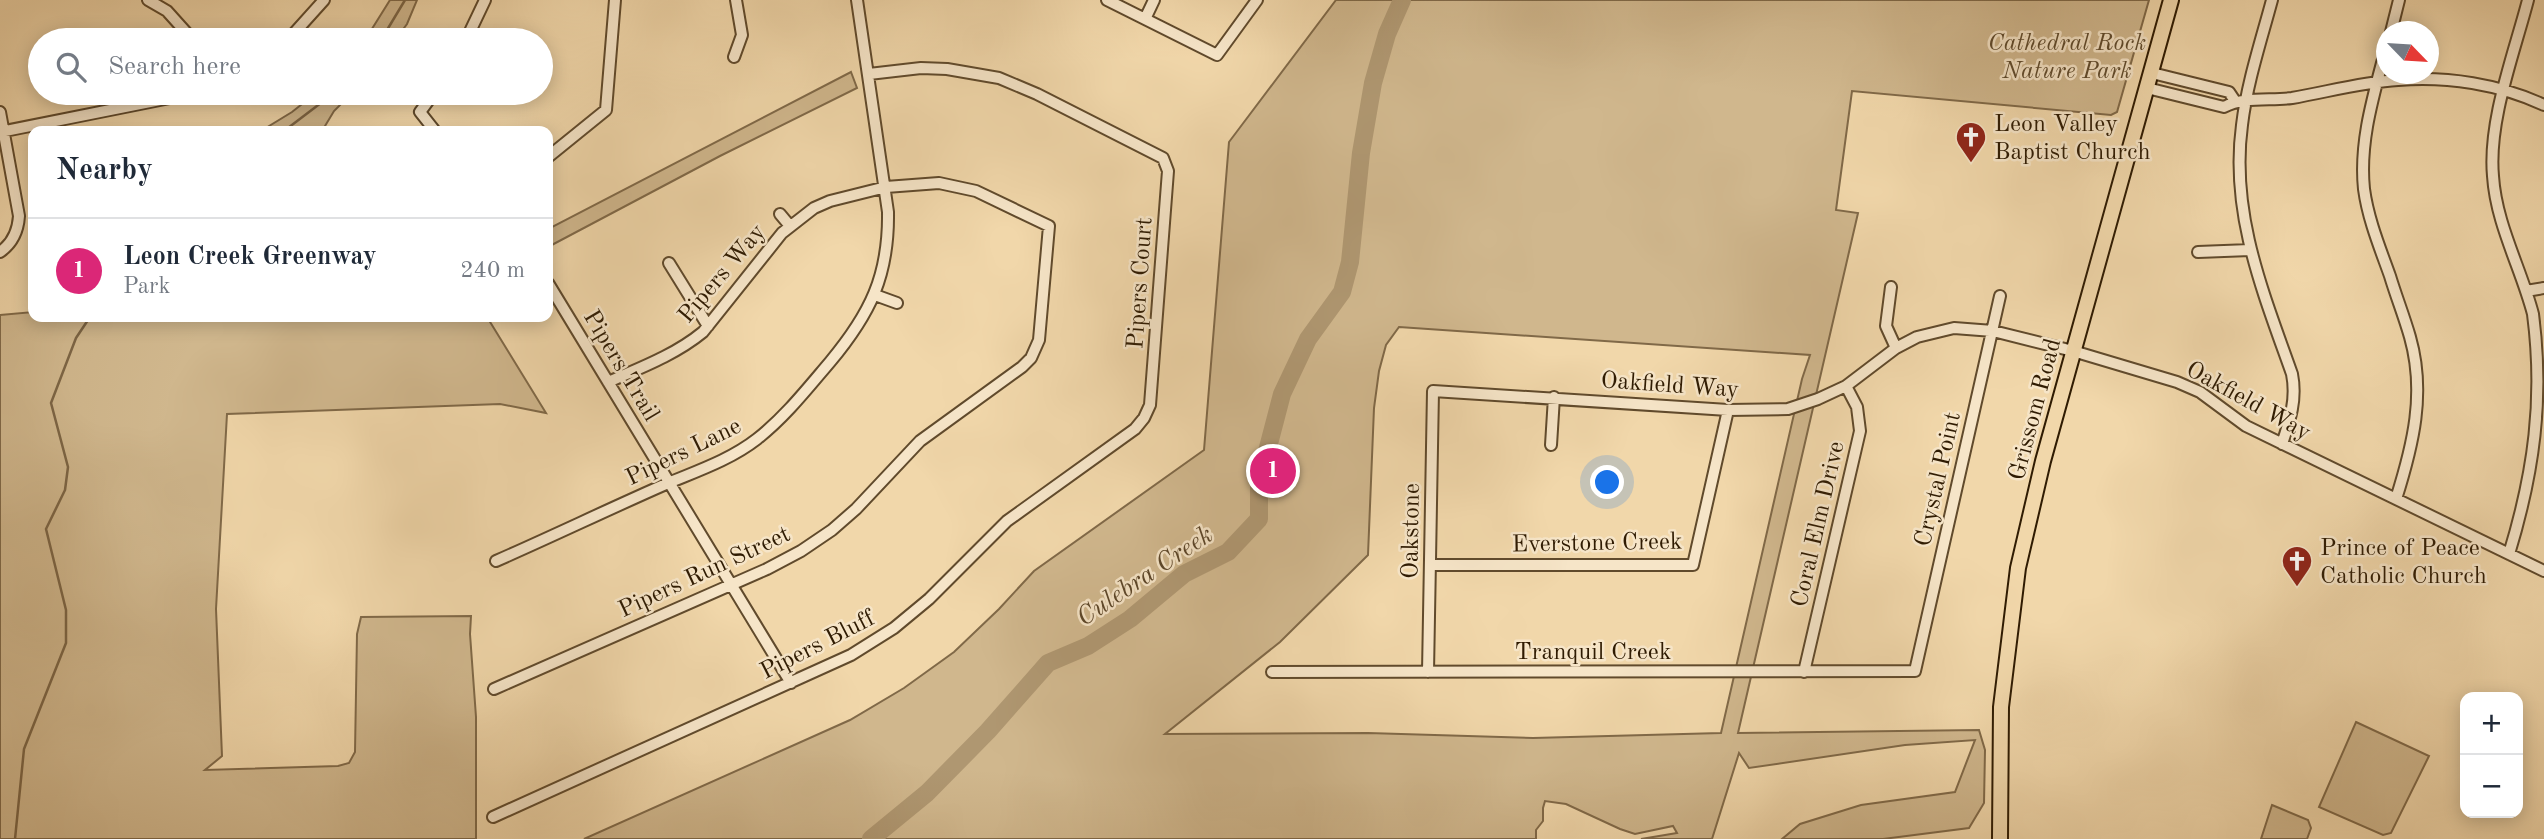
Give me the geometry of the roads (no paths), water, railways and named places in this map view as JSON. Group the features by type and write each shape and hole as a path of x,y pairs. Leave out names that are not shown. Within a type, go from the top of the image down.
{"main road":[{"name":"Grissom Road","path":"2000,839 2001,708 2018,568 2043,461 2171,0"}],"street":[{"path":"148,0 167,11 182,28"},
{"path":"472,28 485,0"},
{"path":"553,153 606,110 615,0"},
{"path":"734,57 741,35 737,0"},
{"name":"Pipers Lane","path":"496,561 715,464 755,441 789,410 852,335 875,295 888,242 886,187 857,0"},
{"path":"1107,0 1217,55 1257,0"},
{"path":"1145,19 1154,0"},
{"path":"2272,0 2241,101 2239,182 2250,250 2295,388 2293,410 2282,444"},
{"path":"2394,21 2399,0"},
{"path":"2509,554 2539,444 2543,417 2539,349 2526,291 2498,209 2493,176 2494,129 2528,0"},
{"path":"297,28 317,3"},
{"name":"Pipers Court","path":"869,74 921,68 947,69 999,78 1037,94 1163,158 1168,171 1150,405 1147,412"},
{"path":"2152,73 2229,92 2241,101"},
{"path":"2439,80 2504,90 2544,105"},
{"path":"2147,88 2224,107 2241,101 2274,100 2376,83"},
{"path":"2377,84 2365,142 2364,190 2373,226 2410,337 2418,400 2413,440 2396,499"},
{"path":"32,126 136,105"},
{"path":"425,105 420,112 431,126"},
{"path":"0,112 19,216 18,226 10,244 0,252"},
{"path":"2,132 28,127"},
{"name":"Pipers Way","path":"608,382 669,355 692,341 708,326 773,244 790,226 814,208 830,201 886,187 928,183 960,187 991,197 1049,226 1036,349"},
{"name":"Pipers Way","path":"780,214 790,226"},
{"path":"2199,252 2250,250"},
{"path":"669,263 708,326"},
{"path":"1891,287 1886,326 1896,348"},
{"path":"2526,291 2544,288"},
{"name":"Pipers Trail","path":"553,291 791,684"},
{"path":"875,295 897,303"},
{"name":"Crystal Point","path":"1915,671 2000,296"},
{"name":"Oakfield Way","path":"1433,391 1728,410 1788,409 1846,386 1896,348 1917,337 1954,328 1993,331 2189,387 2246,426 2544,571"},
{"name":"Pipers Run Street","path":"494,689 801,551 832,530 856,509 920,441 1022,367 1036,349"},
{"name":"Coral Elm Drive","path":"1804,672 1860,431 1857,407 1846,386"},
{"name":"Oakstone","path":"1428,672 1433,391"},
{"path":"1551,445 1554,397"},
{"name":"Everstone Creek","path":"1430,565 1693,565 1728,410"},
{"name":"Pipers Bluff","path":"493,817 791,684 851,654 894,628 935,594 1007,521 1135,429 1147,412"},
{"name":"Tranquil Creek","path":"1272,672 1915,671"}],"waterway":[{"path":"388,28 405,0"},
{"name":"Culebra Creek","path":"871,839 927,793 988,731 1048,663 1088,646 1130,619 1184,574 1228,552 1259,519 1259,482 1282,394 1308,339 1342,292 1350,262 1361,153 1373,83 1387,34 1402,0"},
{"path":"291,126 318,105"},
{"path":"15,839 24,749 66,643 66,610 46,529 65,490 68,467 51,403 76,338 87,322"}],"place":[{"name":"Leon Valley Baptist Church","path":"1971,164"},
{"name":"Leon Creek Greenway","path":"1273,471"},
{"name":"Prince of Peace Catholic Church","path":"2297,588"}],"park label":[{"name":"Cathedral Rock Nature Park","path":"2067,56"}]}
